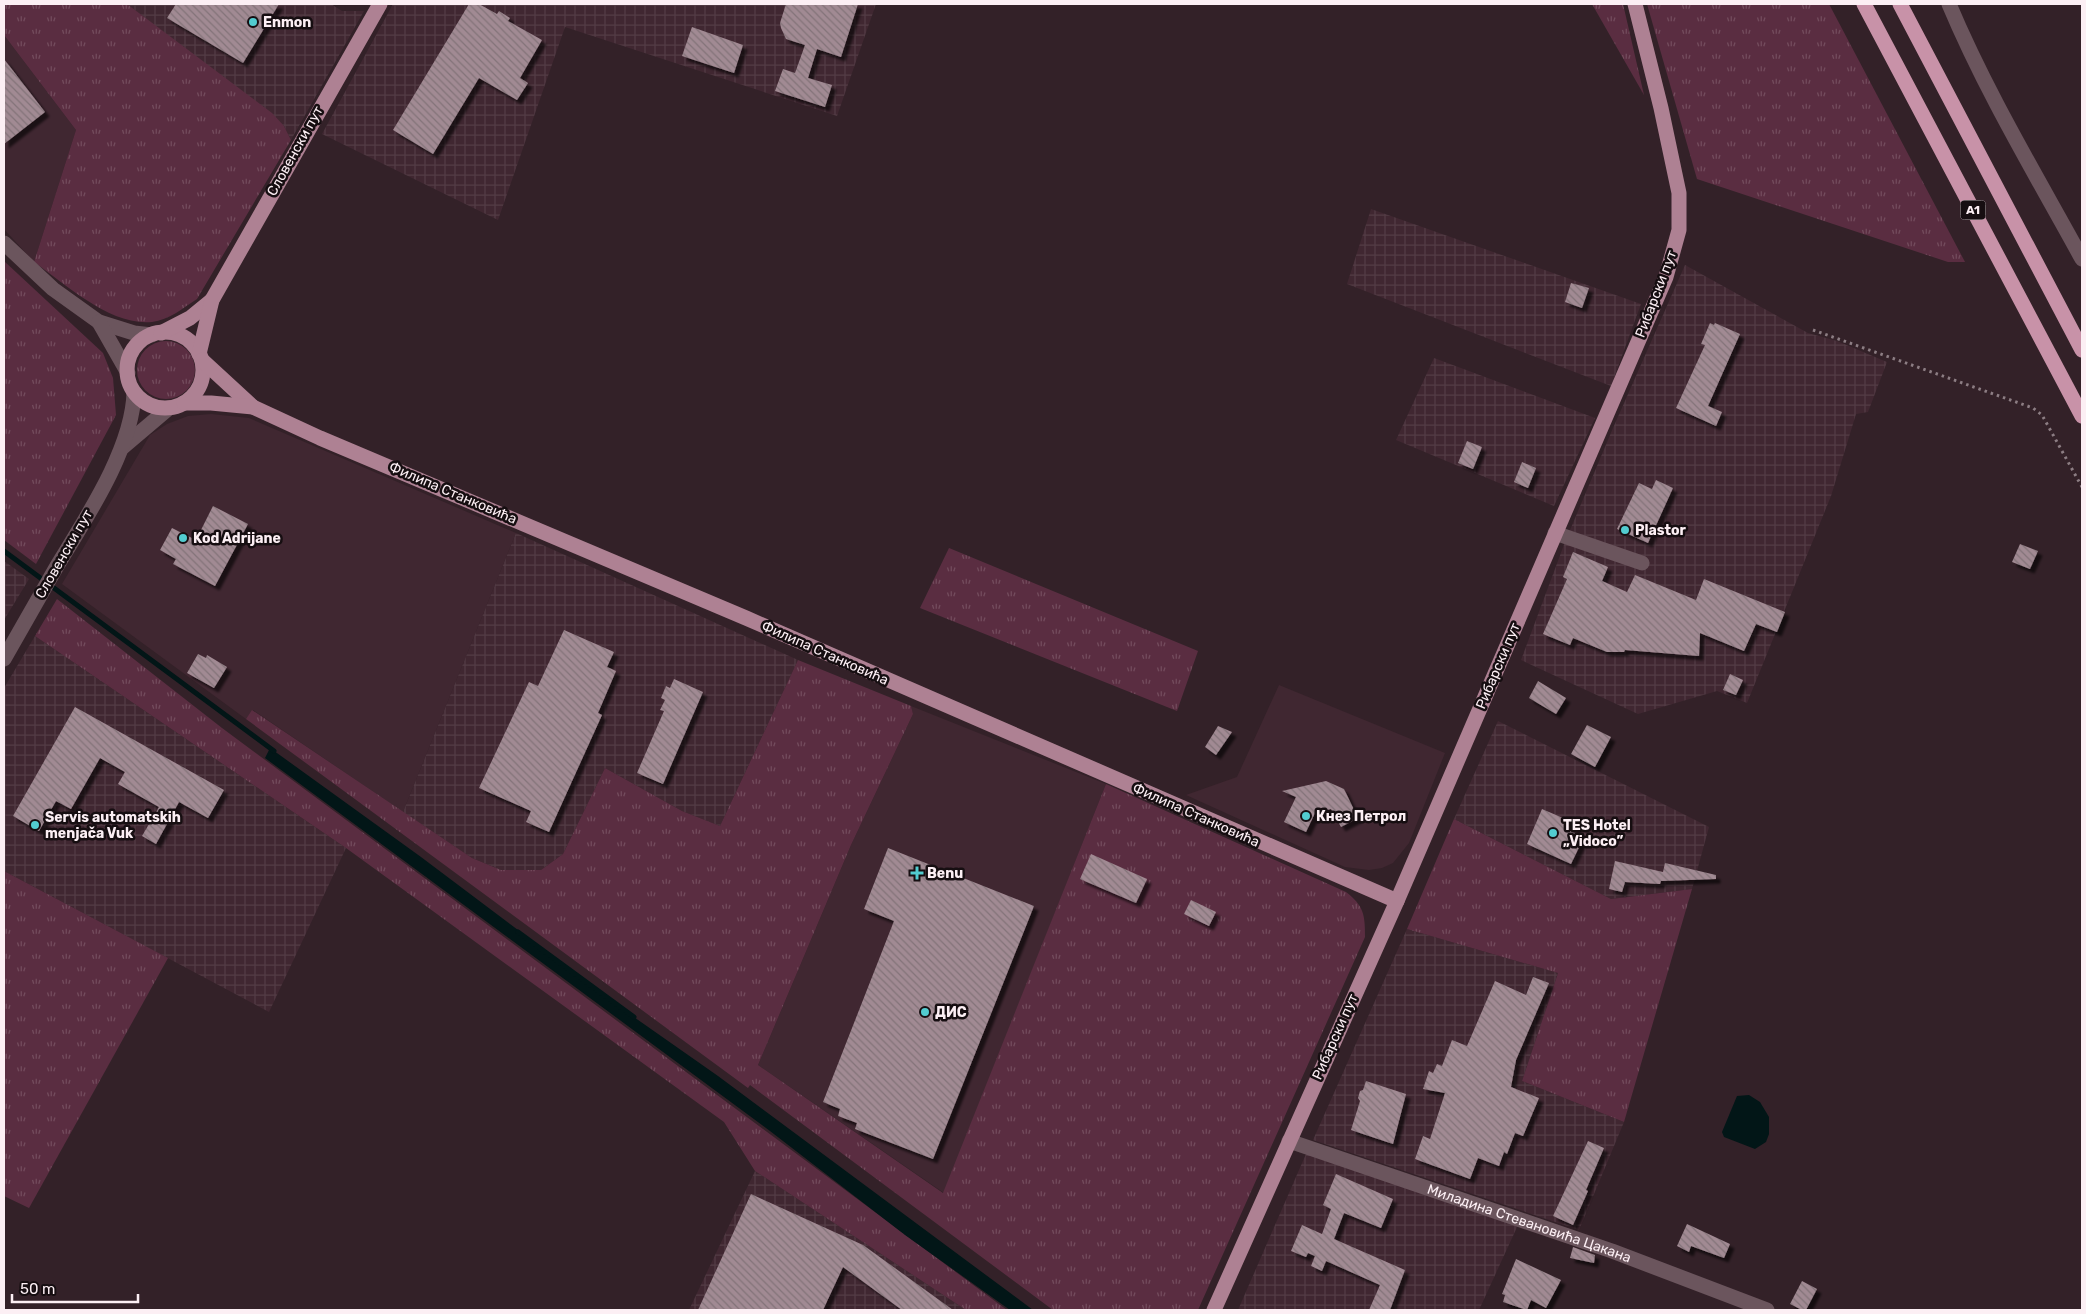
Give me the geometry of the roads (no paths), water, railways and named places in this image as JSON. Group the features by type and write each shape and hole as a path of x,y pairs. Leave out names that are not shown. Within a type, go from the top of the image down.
{"highway":[{"name":"A1","path":"1864,4 2082,416"},
{"name":"A1","path":"1900,4 2081,346"}],"main road":[{"name":"Словенски пут","path":"201,357 212,300 380,4"},
{"name":"Рибарски пут","path":"1214,1310 1396,901 1666,277 1679,230 1678,193 1673,162 1635,4"},
{"name":"Словенски пут","path":"156,334 190,318 212,300"},
{"path":"168,332 184,337 195,347 201,357 203,376 191,398 184,403 169,408 153,406 146,403 134,392 128,373 130,357 133,350 145,338 168,332"},
{"name":"Филипа Станковића","path":"201,357 253,407"},
{"name":"Филипа Станковића","path":"184,403 211,402 253,407 320,438 737,614 1396,901"}],"street":[{"path":"1949,4 1960,31 2014,135 2082,259"},
{"path":"4,242 53,289 98,322 134,333 156,334"},
{"path":"98,322 128,373"},
{"name":"Словенски пут","path":"4,659 90,509 122,448 133,412 134,392"},
{"name":"Словенски пут","path":"122,448 169,408"},
{"path":"1555,533 1642,563"},
{"name":"Миладина Стевановића Цакана","path":"1289,1141 1612,1251 1767,1310"}],"waterway":[{"path":"4,551 274,751"},
{"path":"518,932 634,1017"}],"place":[{"name":"Enmon","path":"253,22"},
{"name":"Plastor","path":"1625,530"},
{"name":"Kod Adrijane","path":"183,538"},
{"name":"Кнез Петрол","path":"1306,816"},
{"name":"Servis automatskih menjača Vuk","path":"35,825"},
{"name":"TES Hotel „Vidoco”","path":"1553,833"},
{"name":"Benu","path":"917,873"},
{"name":"ДИС","path":"925,1012"}]}
